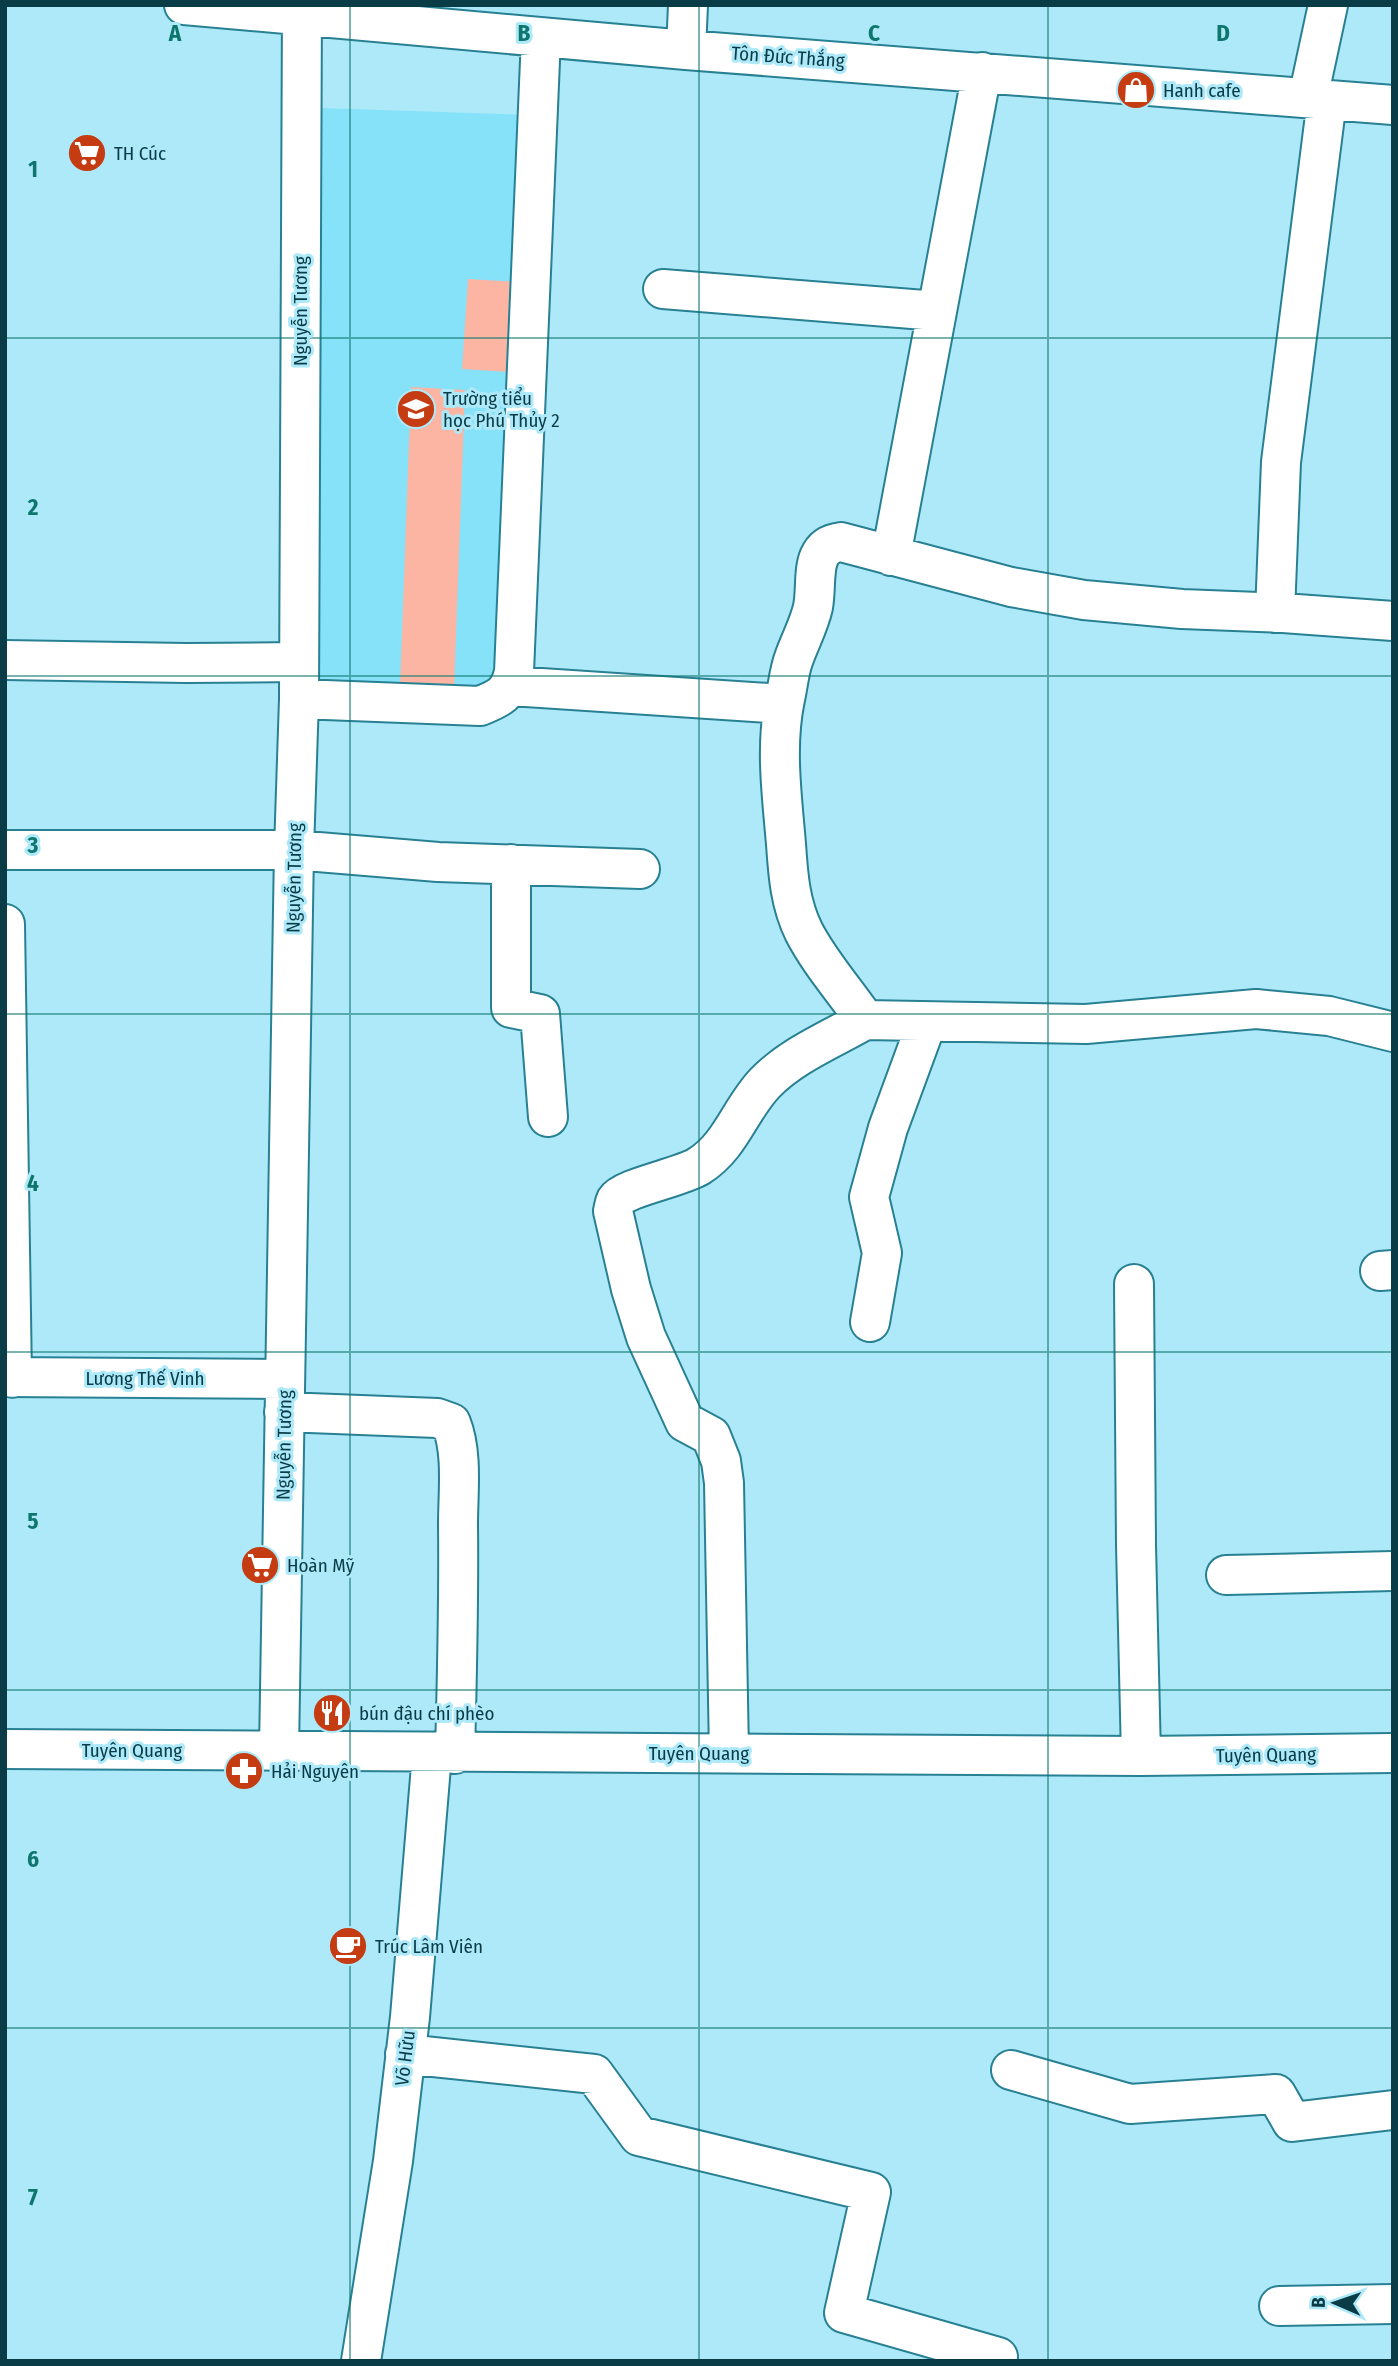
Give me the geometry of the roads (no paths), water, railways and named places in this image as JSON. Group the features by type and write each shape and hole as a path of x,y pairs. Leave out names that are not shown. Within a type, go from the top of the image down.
{"street":[{"name":"Tôn Đức Thắng","path":"184,5 302,11 686,50 1393,105"},
{"path":"686,50 688,5"},
{"path":"1275,612 1282,463 1328,5"},
{"name":"Nguyễn Tương","path":"279,1751 299,680 302,11"},
{"path":"5,660 186,663 480,706 497,699 511,686 514,672 541,37"},
{"path":"891,556 982,72"},
{"path":"663,289 937,311"},
{"path":"865,1020 804,932 788,882 781,799 784,704 793,659 806,632 813,607 818,559 822,549 829,544 841,542 1012,587 1084,600 1182,609 1275,612 1393,621"},
{"path":"511,686 784,704"},
{"path":"5,850 294,850 438,862 640,869"},
{"path":"511,864 511,1008 540,1014 548,1117"},
{"path":"5,924 9,1378"},
{"path":"729,1753 724,1483 721,1461 711,1436 685,1422 646,1337 631,1289 614,1211 616,1200 625,1193 677,1177 699,1167 720,1150 764,1084 784,1066 865,1020 1086,1024 1256,1009 1329,1016 1393,1032"},
{"path":"870,1322 882,1253 869,1197 888,1128 927,1022"},
{"path":"1134,1284 1141,1756"},
{"name":"Lương Thế Vinh","path":"9,1378 284,1395 437,1418 452,1423 458,1482 459,1604 444,1754"},
{"path":"1226,1574 1393,1571"},
{"name":"Tuyên Quang","path":"5,1749 444,1754 1141,1756 1393,1753"},
{"name":"Võ Hữu","path":"361,2361 393,2161 444,1754"},
{"path":"405,2054 594,2074 639,2136 871,2192 844,2313 998,2357 997,2361"},
{"path":"1011,2070 1130,2104 1276,2094 1292,2122 1393,2110"},
{"path":"1279,2306 1393,2304"}],"place":[{"name":"Hanh cafe","path":"1136,90"},
{"name":"TH Cúc","path":"87,153"},
{"name":"Trường tiểu học Phú Thủy 2","path":"416,409"},
{"name":"Hoàn Mỹ","path":"260,1565"},
{"name":"bún đậu chí phèo","path":"332,1713"},
{"name":"Hải Nguyên","path":"244,1771"},
{"name":"Trúc Lâm Viên","path":"348,1946"}]}
